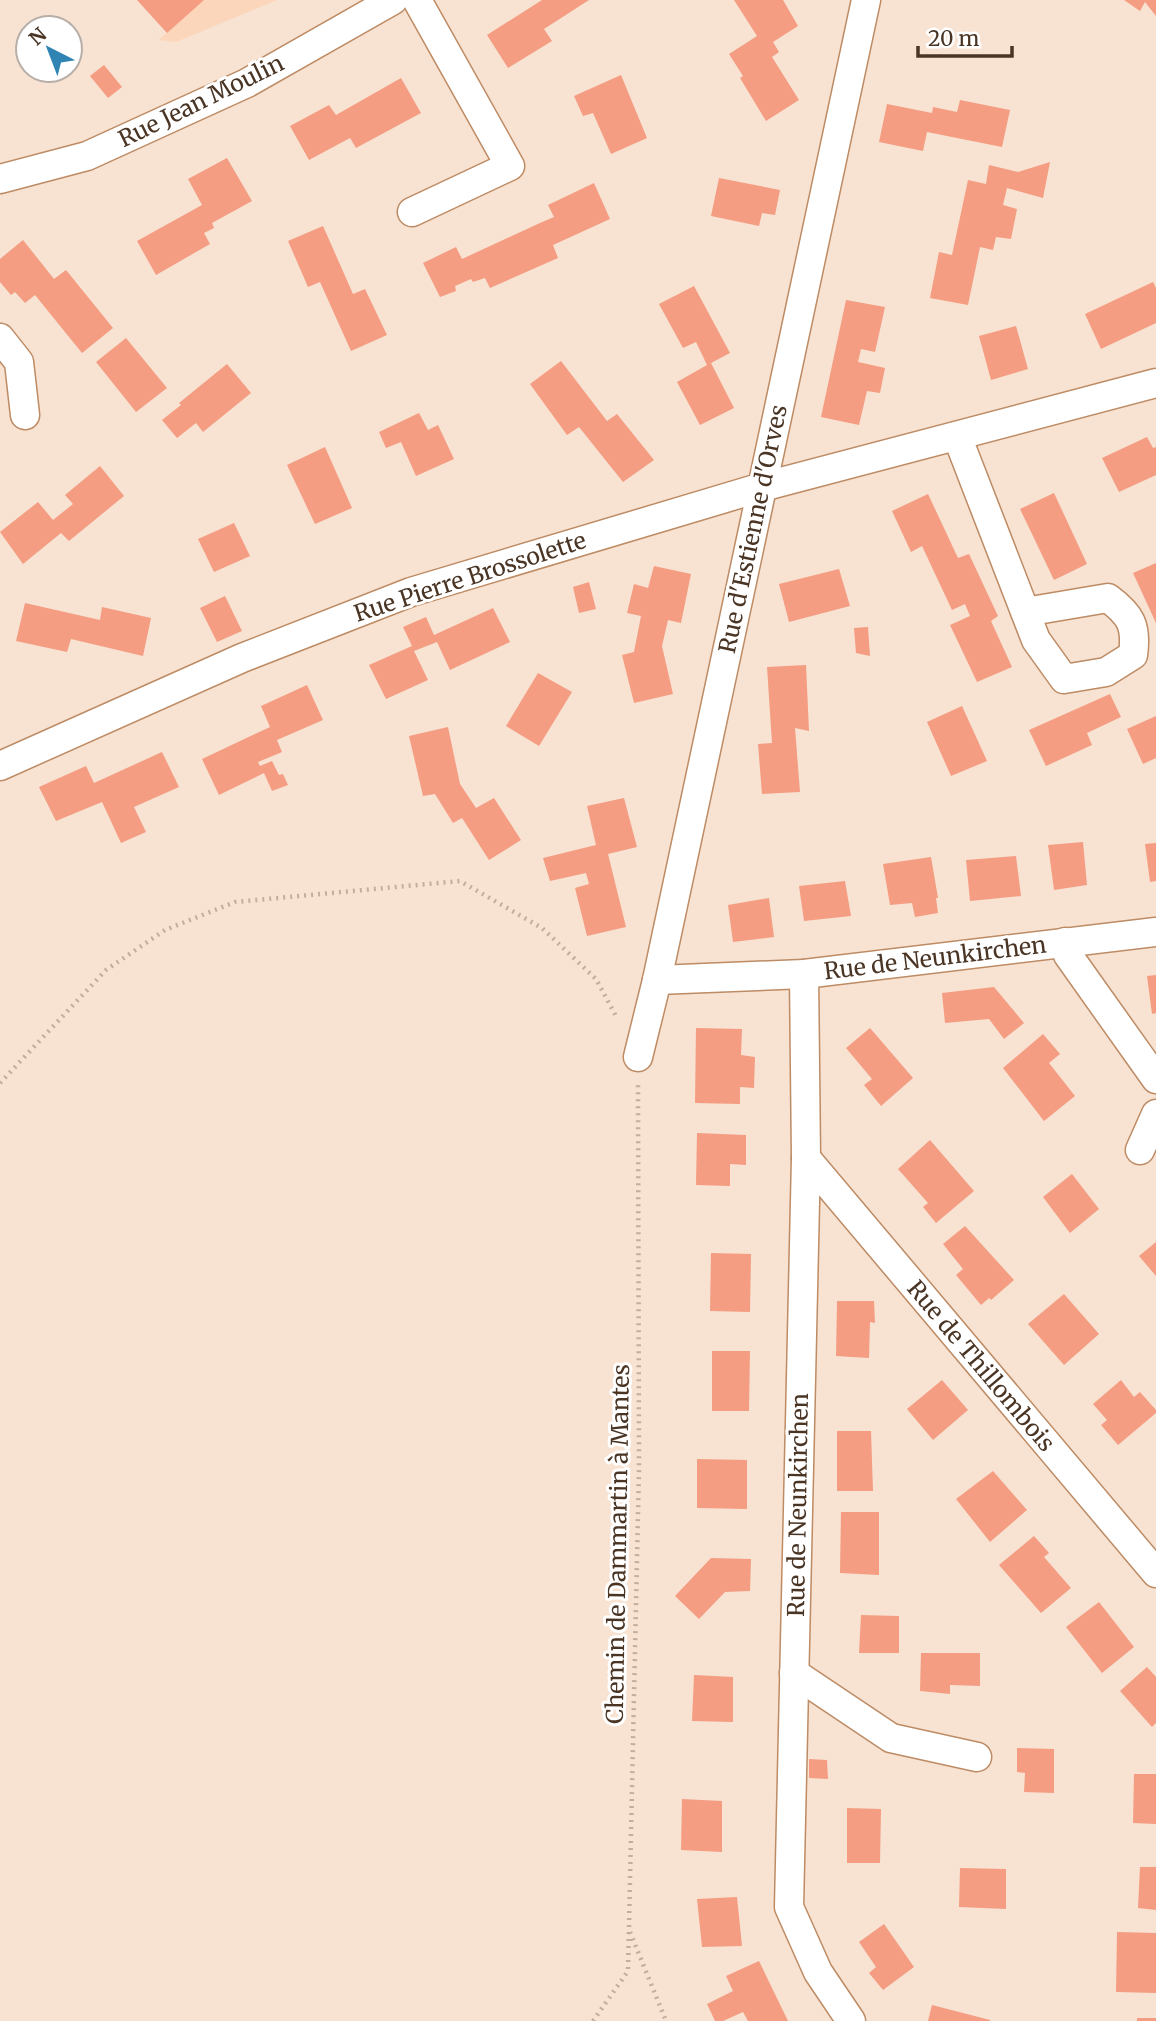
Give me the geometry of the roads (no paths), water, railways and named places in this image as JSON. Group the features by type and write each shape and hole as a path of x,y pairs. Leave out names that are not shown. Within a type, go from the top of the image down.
{"street":[{"name":"Rue Jean Moulin","path":"0,179 86,156 235,88 393,0"},
{"path":"412,212 510,166 417,0"},
{"name":"Rue d'Estienne d'Orves","path":"638,1057 657,980 866,0"},
{"path":"0,338 19,362 25,415"},
{"name":"Rue Pierre Brossolette","path":"0,766 242,658 411,592 762,488 1156,383"},
{"path":"957,436 1025,612"},
{"name":"Rue de Neunkirchen","path":"657,980 804,974 1156,932"},
{"name":"Rue de Neunkirchen","path":"1065,942 1068,955 1156,1079"},
{"name":"Rue de Neunkirchen","path":"804,974 806,1158 789,1907 818,1972 851,2021"},
{"path":"1140,1150 1156,1114"},
{"name":"Rue de Thillombois","path":"806,1158 1156,1573"},
{"path":"794,1673 891,1738 977,1757"}]}
